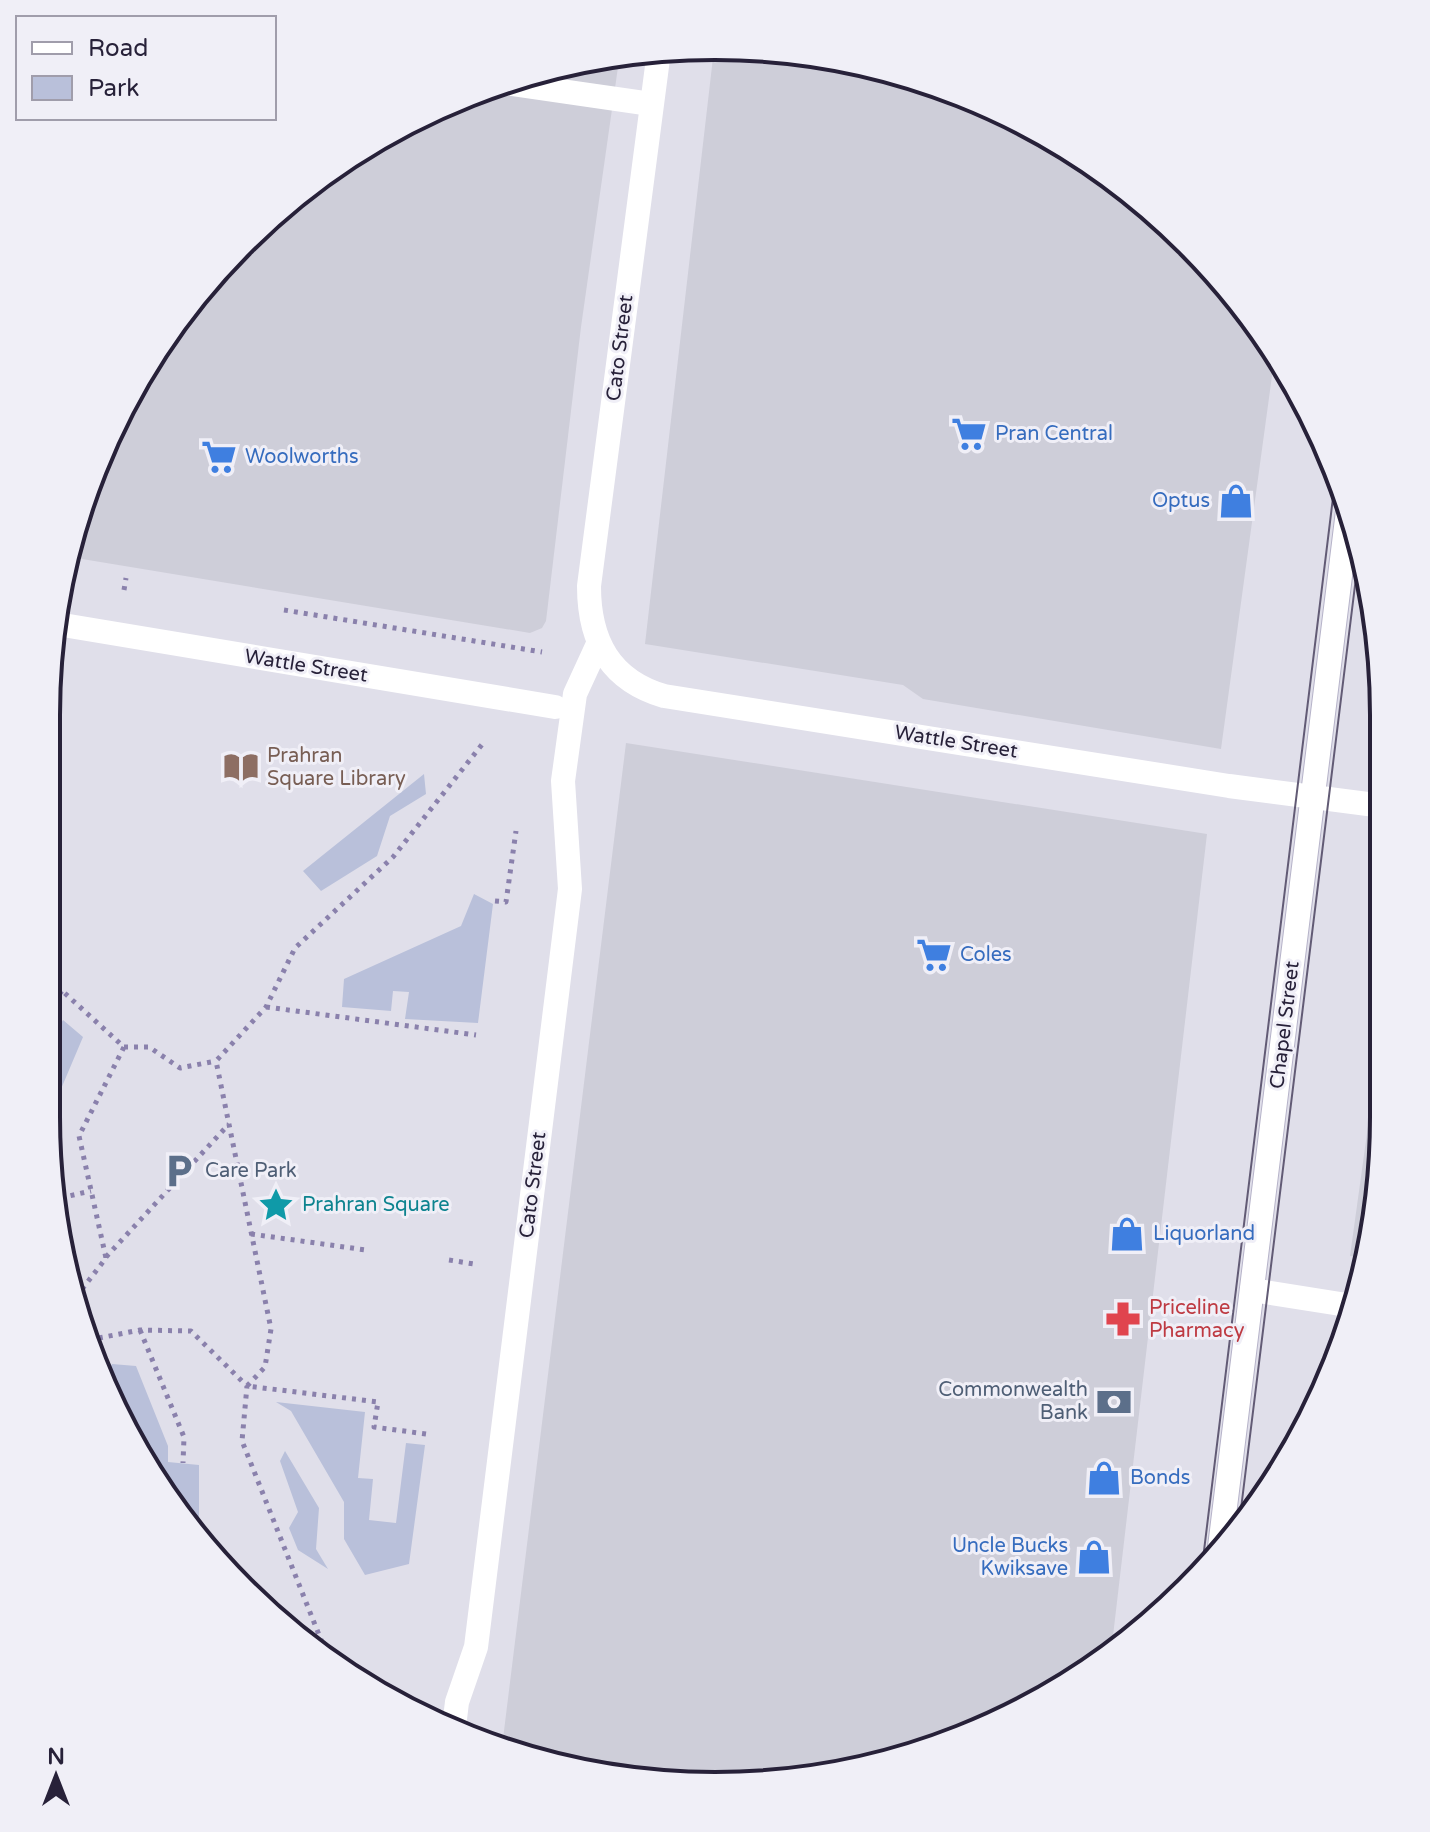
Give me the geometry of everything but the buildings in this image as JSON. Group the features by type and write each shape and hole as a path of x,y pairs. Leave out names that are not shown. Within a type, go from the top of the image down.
{"street":[{"name":"Cato Street","path":"455,1718 457,1702 476,1647 480,1622 570,889 563,781 575,694 603,653 589,606 589,586 657,63"},
{"path":"530,87 651,104"},
{"name":"Chapel Street","path":"1222,1531 1345,536"},
{"name":"Wattle Street","path":"67,626 555,707"},
{"name":"Wattle Street","path":"603,653 628,681 664,696 1370,804"},
{"path":"1252,1290 1343,1304"}],"path":[{"path":"111,582 140,587"},
{"path":"272,608 551,653"},
{"path":"60,993 62,991 124,1047 149,1047 180,1068 216,1061 266,1007 295,948 393,857 518,702"},
{"path":"266,1007 476,1035"},
{"path":"106,1258 79,1136 124,1047"},
{"path":"216,1061 271,1329 265,1367 247,1386 242,1441 321,1641"},
{"path":"83,1289 106,1258 229,1124"},
{"path":"65,1197 91,1191"},
{"path":"251,1234 366,1250"},
{"path":"449,1260 474,1264"},
{"path":"140,1330 184,1437 183,1463"},
{"path":"99,1338 140,1330 191,1331 247,1386 378,1402 374,1427 426,1434"}],"shaded area":[{"name":"Pran Central","path":"713,60 800,66 885,82 966,110 1042,148 1114,195 1178,252 1235,316 1273,372 1221,749 923,699 903,685 645,644"},
{"path":"618,68 581,327 546,621 542,628 530,633 79,559 110,464 148,387 195,316 252,252 283,223 351,170 425,128 464,110 545,82"},
{"path":"626,743 1207,834 1113,1638 1042,1684 966,1722 885,1750 800,1766 758,1771 672,1771 587,1759 503,1737"},
{"path":"1370,1112 1364,1202 1354,1257 1350,1256"}],"green space":[{"path":"424,774 426,794 390,816 377,856 321,891 303,871"},
{"path":"474,894 493,904 478,1023 405,1019 409,992 393,991 391,1011 342,1007 344,979 461,926"},
{"path":"63,1020 83,1037 60,1091 60,1025"},
{"path":"112,1364 136,1366 168,1446 168,1462 199,1465 199,1521 148,1444 110,1368"},
{"path":"276,1402 365,1412 358,1478 373,1479 369,1520 396,1523 406,1443 425,1445 409,1564 365,1575 344,1539 344,1502 291,1411"},
{"path":"285,1451 319,1508 316,1549 328,1569 298,1550 289,1528 298,1512 280,1461"}],"tram line":[{"path":"1204,1552 1333,498"},
{"path":"1241,1507 1356,580"}],"place":[{"name":"Pran Central","path":"969,434"},
{"name":"Woolworths","path":"219,457"},
{"name":"Optus","path":"1236,501"},
{"name":"Prahran Square Library","path":"241,767"},
{"name":"Coles","path":"934,955"},
{"name":"Care Park","path":"179,1171"},
{"name":"Prahran Square","path":"276,1205"},
{"name":"Liquorland","path":"1127,1234"},
{"name":"Priceline Pharmacy","path":"1123,1319"},
{"name":"Commonwealth Bank","path":"1114,1402"},
{"name":"Bonds","path":"1104,1478"},
{"name":"Uncle Bucks Kwiksave","path":"1094,1557"}]}
